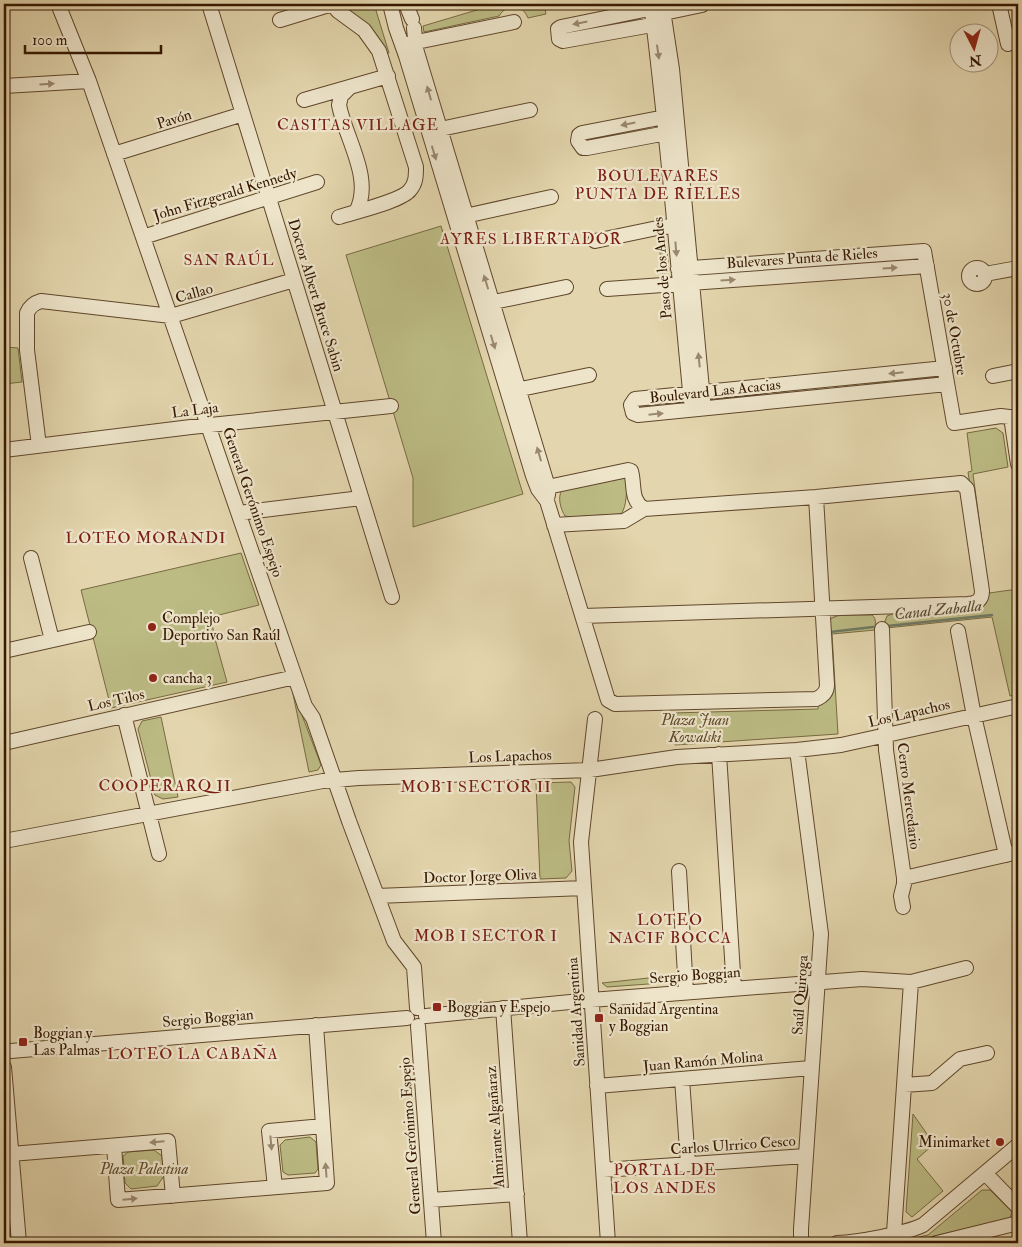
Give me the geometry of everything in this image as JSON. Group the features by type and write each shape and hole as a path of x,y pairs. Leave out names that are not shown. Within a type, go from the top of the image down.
{"street":[{"name":"General Gerónimo Espejo","path":"58,4 89,82 305,706 313,718 394,941 414,967 434,1243"},
{"name":"Doctor Albert Bruce Sabin","path":"209,4 392,597"},
{"path":"280,20 332,4 334,8 359,25 370,36 379,51 388,76 416,167 415,180 406,195 339,217"},
{"path":"658,12 563,41 558,36 558,29 560,27 707,4"},
{"path":"999,4 1008,44"},
{"path":"396,5 608,700 615,704 816,699 826,692 816,497"},
{"path":"396,5 407,36"},
{"name":"Paso de los Andes","path":"658,12 660,70 670,116 698,409"},
{"path":"407,36 514,22"},
{"path":"304,100 388,76"},
{"path":"4,86 89,82"},
{"path":"350,87 341,96 339,105 362,183 361,200 356,212"},
{"path":"433,130 530,110"},
{"name":"Pavón","path":"114,154 243,114"},
{"path":"670,116 582,133 579,135 578,141 583,148 587,148 671,132"},
{"name":"John Fitzgerald Kennedy","path":"143,236 317,182"},
{"path":"460,217 551,198"},
{"path":"595,241 680,225"},
{"name":"Bulevares Punta de Rieles","path":"684,268 924,250"},
{"name":"30 de Octubre","path":"924,250 954,423 1001,416 1014,418"},
{"path":"811,259 814,274"},
{"name":"Bulevares Punta de Rieles","path":"607,289 927,266"},
{"path":"985,274 1018,268"},
{"name":"Callao","path":"39,446 27,350 27,313 32,305 41,301 171,316 294,280"},
{"path":"487,303 566,287"},
{"name":"Boulevard Las Acacias","path":"945,368 635,399 631,405 633,413 638,415 947,384"},
{"path":"993,376 1018,371"},
{"path":"514,391 589,375"},
{"path":"827,380 829,396"},
{"name":"La Laja","path":"4,450 209,425 391,406"},
{"path":"1014,418 1018,464"},
{"path":"543,488 628,470 631,471 634,499 644,509"},
{"path":"554,525 624,521 644,509 816,497 961,483 967,489 982,591 981,599 973,603 583,616"},
{"path":"239,513 361,498"},
{"path":"31,558 52,640"},
{"name":"Cerro Mercedario","path":"882,629 886,750 904,878 901,896 903,907"},
{"path":"904,878 1012,854 974,716 958,631"},
{"path":"4,651 89,632"},
{"name":"Los Tilos","path":"4,742 295,677"},
{"name":"Los Lapachos","path":"4,841 335,780 590,770 677,757 797,750 841,745 1018,706"},
{"path":"124,716 159,854"},
{"name":"Sanidad Argentina","path":"596,718 581,842 608,1243"},
{"name":"Saúl Quiroga","path":"797,750 821,934 800,1229 801,1243"},
{"path":"719,754 734,989"},
{"path":"679,871 686,992"},
{"name":"Doctor Jorge Oliva","path":"377,896 584,888"},
{"name":"Sergio Boggian","path":"6,1052 686,992 862,979 911,982 966,968"},
{"path":"894,1233 911,982"},
{"name":"Almirante Algañaraz","path":"503,1008 520,1243"},
{"path":"114,1146 118,1200 327,1183 316,1025"},
{"path":"904,1085 932,1083 960,1059 987,1053"},
{"path":"4,1067 18,1243"},
{"name":"Juan Ramón Molina","path":"597,1086 811,1068"},
{"path":"682,1079 688,1164"},
{"path":"275,1188 269,1131 323,1126"},
{"path":"11,1154 168,1141 173,1196"},
{"path":"837,1243 879,1240 894,1233 922,1225 1018,1145"},
{"name":"Carlos Ulrrico Cesco","path":"603,1170 806,1156"},
{"path":"985,1172 1018,1207"},
{"path":"430,1200 516,1194"},
{"path":"937,1243 1018,1223"}],"green space":[{"path":"337,4 374,4 389,53 386,53"},
{"path":"497,4 544,4 546,14 528,18 522,10 514,6 506,9 499,16 424,32 423,26"},
{"path":"441,226 523,494 413,527 413,478 346,255"},
{"path":"658,235 663,236 666,240 669,271 663,278"},
{"path":"4,347 18,348 22,382 4,384"},
{"path":"935,375 937,380 835,390 836,385"},
{"path":"822,387 822,391 711,402 710,398"},
{"path":"996,428 1003,433 1008,467 973,474 989,593 1018,589 1018,694 1010,696 992,617 886,628 885,621 887,616 892,614 972,611 985,604 986,599 968,472 972,471 967,433"},
{"path":"626,478 626,497 621,514 565,516 560,500 562,490"},
{"name":"Complejo Deportivo San Raúl","path":"241,553 259,605 211,617 227,682 111,708 81,590"},
{"name":"Plaza Juan Kowalski","path":"839,615 872,615 875,618 875,630 832,634 838,734 675,745 673,713 818,709 828,620"},
{"path":"292,689 321,765 318,770 309,772"},
{"path":"161,717 178,797 163,799 155,795 138,729 142,721"},
{"path":"571,782 575,787 569,841 572,871 566,878 540,879 536,783"},
{"path":"676,975 676,982 607,987 602,983"},
{"path":"913,1114 934,1144 917,1159 943,1191 912,1217 906,1212"},
{"path":"310,1137 316,1142 318,1169 315,1173 288,1175 283,1172 280,1145 285,1140"},
{"name":"Plaza Palestina","path":"154,1150 162,1156 164,1176 157,1186 131,1189 125,1183 123,1156 128,1152"},
{"path":"982,1190 990,1190 1012,1212 1010,1218 905,1243 893,1243 928,1235"}],"waterway":[{"name":"Canal Zaballa","path":"887,626 992,615"},
{"name":"Canal Zaballa","path":"830,632 873,627"}],"place":[{"name":"Complejo Deportivo San Raúl","path":"152,627"},
{"name":"cancha 3","path":"153,678"},
{"name":"Boggian y Espejo","path":"437,1007"},
{"name":"Sanidad Argentina y Boggian","path":"599,1018"},
{"name":"Boggian y Las Palmas","path":"23,1042"},
{"name":"Minimarket","path":"1000,1142"}],"district":[{"name":"CASITAS VILLAGE","path":"358,124"},
{"name":"BOULEVARES PUNTA DE RIELES","path":"658,184"},
{"name":"AYRES LIBERTADOR","path":"531,238"},
{"name":"SAN RAÚL","path":"229,259"},
{"name":"LOTEO MORANDI","path":"146,537"},
{"name":"COOPERARQ II","path":"165,785"},
{"name":"MOB I SECTOR II","path":"476,786"},
{"name":"LOTEO NACIF BOCCA","path":"670,928"},
{"name":"MOB I SECTOR I","path":"486,935"},
{"name":"LOTEO LA CABAÑA","path":"193,1053"},
{"name":"PORTAL DE LOS ANDES","path":"665,1178"}]}
